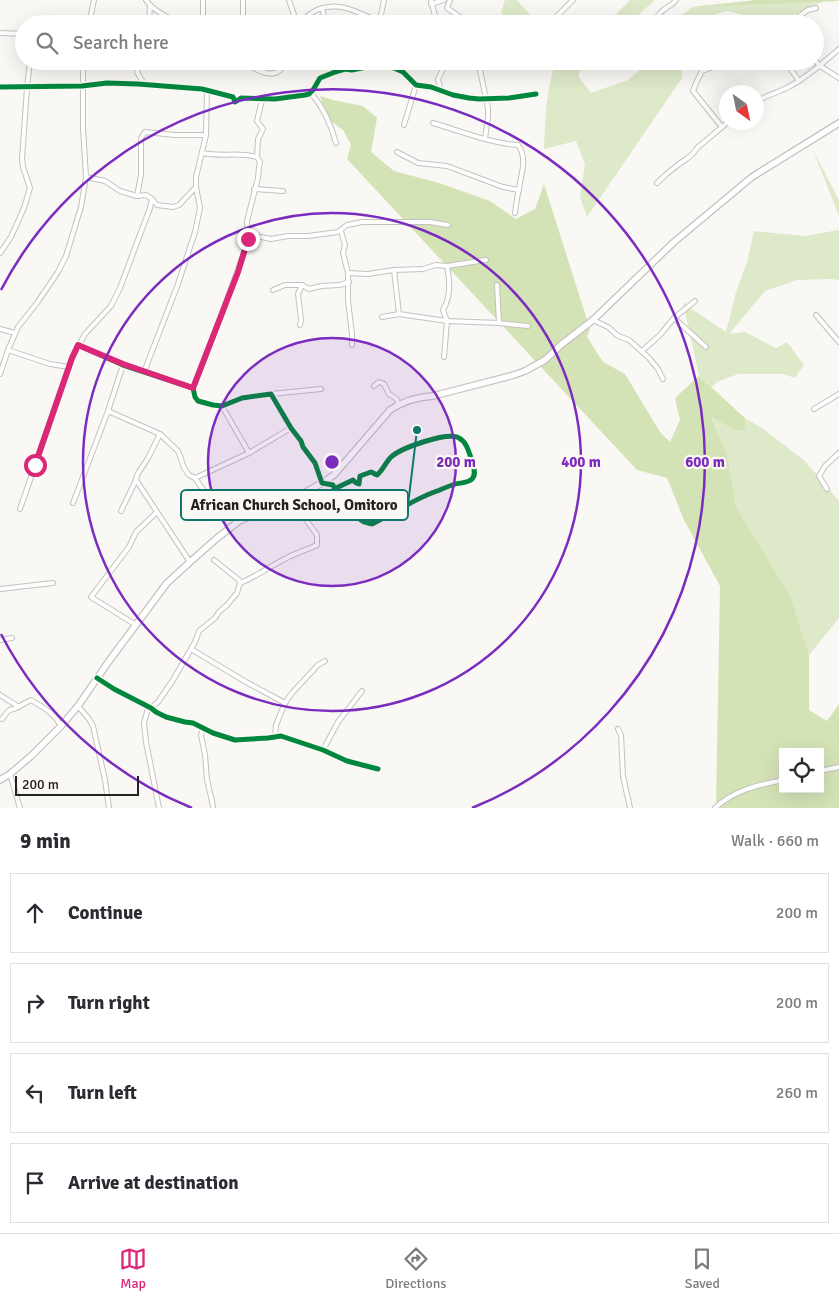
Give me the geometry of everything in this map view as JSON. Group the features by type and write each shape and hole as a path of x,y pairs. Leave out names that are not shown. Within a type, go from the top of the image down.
{"main road":[{"path":"0,780 31,756 78,706 167,583 240,520 292,500 334,475 390,410 398,404 514,375 545,360 593,320 674,242 752,177 839,122"}],"street":[{"path":"91,15 94,0"},
{"path":"146,0 165,15"},
{"path":"203,15 204,0"},
{"path":"243,0 244,15"},
{"path":"289,0 294,15"},
{"path":"330,6 331,0"},
{"path":"381,15 384,0"},
{"path":"435,15 431,2 444,0"},
{"path":"450,0 447,8 456,15"},
{"path":"558,15 573,0"},
{"path":"658,15 676,0"},
{"path":"149,15 150,5"},
{"path":"308,15 316,10 330,6 345,7 362,15"},
{"path":"322,8 324,15"},
{"path":"801,15 808,10 816,8"},
{"path":"0,33 15,34"},
{"path":"824,62 839,49"},
{"path":"824,69 839,78"},
{"path":"0,253 11,237 24,208 30,188 22,159 29,70"},
{"path":"0,374 15,333 38,303 66,256 81,207 86,183 83,70"},
{"path":"138,70 137,72 144,84"},
{"path":"260,70 270,74 280,70"},
{"path":"398,70 403,72 416,85 431,87 442,92 469,98 509,98 536,94"},
{"path":"442,70 438,79 442,92"},
{"path":"480,70 488,108 485,138"},
{"path":"705,70 702,71 693,91 719,123"},
{"path":"792,70 799,80"},
{"path":"764,97 792,85 814,70"},
{"path":"0,88 82,86 107,83 144,84 207,90 232,96 235,102 241,98 275,100 306,95 311,93 320,78 340,71"},
{"path":"404,125 416,85"},
{"path":"144,372 178,284 195,232 200,208 196,177 206,135 207,90"},
{"path":"311,93 318,100 326,114 336,143"},
{"path":"262,100 257,121 262,129 258,139 258,157 260,162 247,221 248,239 238,272 193,388 198,401 205,404 222,406 242,398 321,389"},
{"path":"433,122 520,147 523,171 515,213"},
{"path":"656,182 686,160 719,130"},
{"path":"137,196 141,175 141,138 145,132 206,135"},
{"path":"397,152 418,163 447,166 503,187 518,190"},
{"path":"202,153 218,156 245,155 258,157"},
{"path":"86,177 106,181 120,191 137,196 146,195 157,205 172,207 179,205 196,187"},
{"path":"254,189 283,191"},
{"path":"190,192 197,195"},
{"path":"20,509 78,345 85,334 111,306 120,288 152,199"},
{"path":"247,234 271,239 288,236 318,235 338,232 347,225 362,222 430,222 448,225"},
{"path":"341,231 345,244 343,253 349,282 348,301 352,344"},
{"path":"348,273 368,274 394,270 423,269 436,265 447,266 486,260"},
{"path":"444,357 447,320 444,310 448,301 450,287 447,266"},
{"path":"394,270 399,314"},
{"path":"273,290 285,285 302,285 309,289 349,282"},
{"path":"300,325 302,320 298,294 302,285"},
{"path":"497,285 499,323"},
{"path":"642,352 674,318 695,301"},
{"path":"382,317 399,314 447,320 528,326"},
{"path":"816,315 839,342"},
{"path":"674,318 706,347"},
{"path":"593,320 608,327 618,336 629,340 649,358 663,379"},
{"path":"0,329 15,333"},
{"path":"78,345 144,372 193,388"},
{"path":"8,350 50,364 69,368"},
{"path":"73,503 108,411 123,364"},
{"path":"374,386 379,382 384,384 389,394 397,399 398,404"},
{"path":"271,394 315,463 322,483 333,485 334,489 340,497 364,522 372,524 434,492 471,480 475,472 469,453 461,439 456,436 446,437 414,444 392,457 378,475 370,472 360,476 359,484 353,480 334,489"},
{"path":"814,409 839,394"},
{"path":"222,406 249,453"},
{"path":"108,411 160,434 178,451 184,468 195,478 211,501"},
{"path":"195,478 249,453 291,428"},
{"path":"121,511 137,475 160,434"},
{"path":"827,489 819,476 825,466 839,453"},
{"path":"136,480 190,562"},
{"path":"240,583 250,580 286,558 317,545 317,535 292,500"},
{"path":"136,625 91,596 129,547 136,532 158,512"},
{"path":"214,560 239,580 240,583"},
{"path":"0,589 53,583"},
{"path":"159,808 144,723 150,708 158,702 173,680 199,631 227,606 237,593 240,583"},
{"path":"0,640 12,638"},
{"path":"191,649 285,703"},
{"path":"275,736 276,725 285,703 294,689 325,661"},
{"path":"97,678 166,717 193,723 213,733 235,740 281,736 323,750 347,761 378,769"},
{"path":"323,750 338,722 362,690"},
{"path":"0,695 19,707"},
{"path":"2,719 9,710 31,700 56,717 61,726"},
{"path":"156,712 158,702"},
{"path":"78,706 93,726 109,808"},
{"path":"203,727 201,735 213,808"},
{"path":"618,729 621,735 623,776 630,808"},
{"path":"824,770 839,766"},
{"path":"10,774 20,808"},
{"path":"715,808 727,798 746,789 779,781"}],"green space":[{"path":"505,0 517,0 530,15 502,15 501,12"},
{"path":"630,0 655,0 638,15 615,15"},
{"path":"757,0 827,0 793,15 743,15 727,11 713,15 682,15 693,7"},
{"path":"757,0 839,0 839,1 693,7"},
{"path":"554,70 581,70 578,76 591,93 628,80 640,70 682,70 682,78 587,217 580,197 585,164 576,141 544,149 548,94"},
{"path":"320,96 363,106 377,118 371,152 394,171 439,183 490,201 516,219 535,209 544,184 590,329 587,337 603,362 625,374 660,432 670,442 680,420 675,398 699,376 745,418 745,430 734,430 711,416 727,455 736,507 791,597 809,655 809,710 827,721 839,704 839,808 716,808 720,586 684,520 667,478 637,470 347,159 351,145 343,130 328,119"},
{"path":"813,150 839,200 839,216"},
{"path":"839,230 839,280 797,280 765,291 729,334 745,332 776,348 787,342 804,365 795,378 783,374 738,374 717,382 712,387 699,376 683,303 726,332 736,292 747,262 754,231 804,236"},
{"path":"711,415 734,430 745,429 745,418 762,428 805,461 839,501 839,618 809,655 791,597 736,507 727,455"}],"cycle path":[{"path":"0,87 82,86 107,83 138,84 202,89 233,97 235,102 241,98 275,99 309,94 320,78 342,70"},
{"path":"398,70 416,85 431,87 453,95 469,98 509,98 536,94"},
{"path":"78,345 123,365 193,388 198,401 213,405 222,406 242,398 271,394 303,447 315,463 322,483 333,485 335,489 338,494 356,516 364,522 372,524 429,494 455,484 464,483 472,479 474,470 469,451 464,442 453,436 445,437 414,445 396,453 377,475 371,472 360,476 359,484 353,480 334,489"},
{"path":"97,678 166,717 193,723 213,733 235,740 281,736 323,750 347,761 378,769"}],"place":[{"name":"African Church School, Omitoro","path":"417,430"}],"route":[{"path":"35,465 78,345 123,364 193,388 238,272 248,239"}]}
